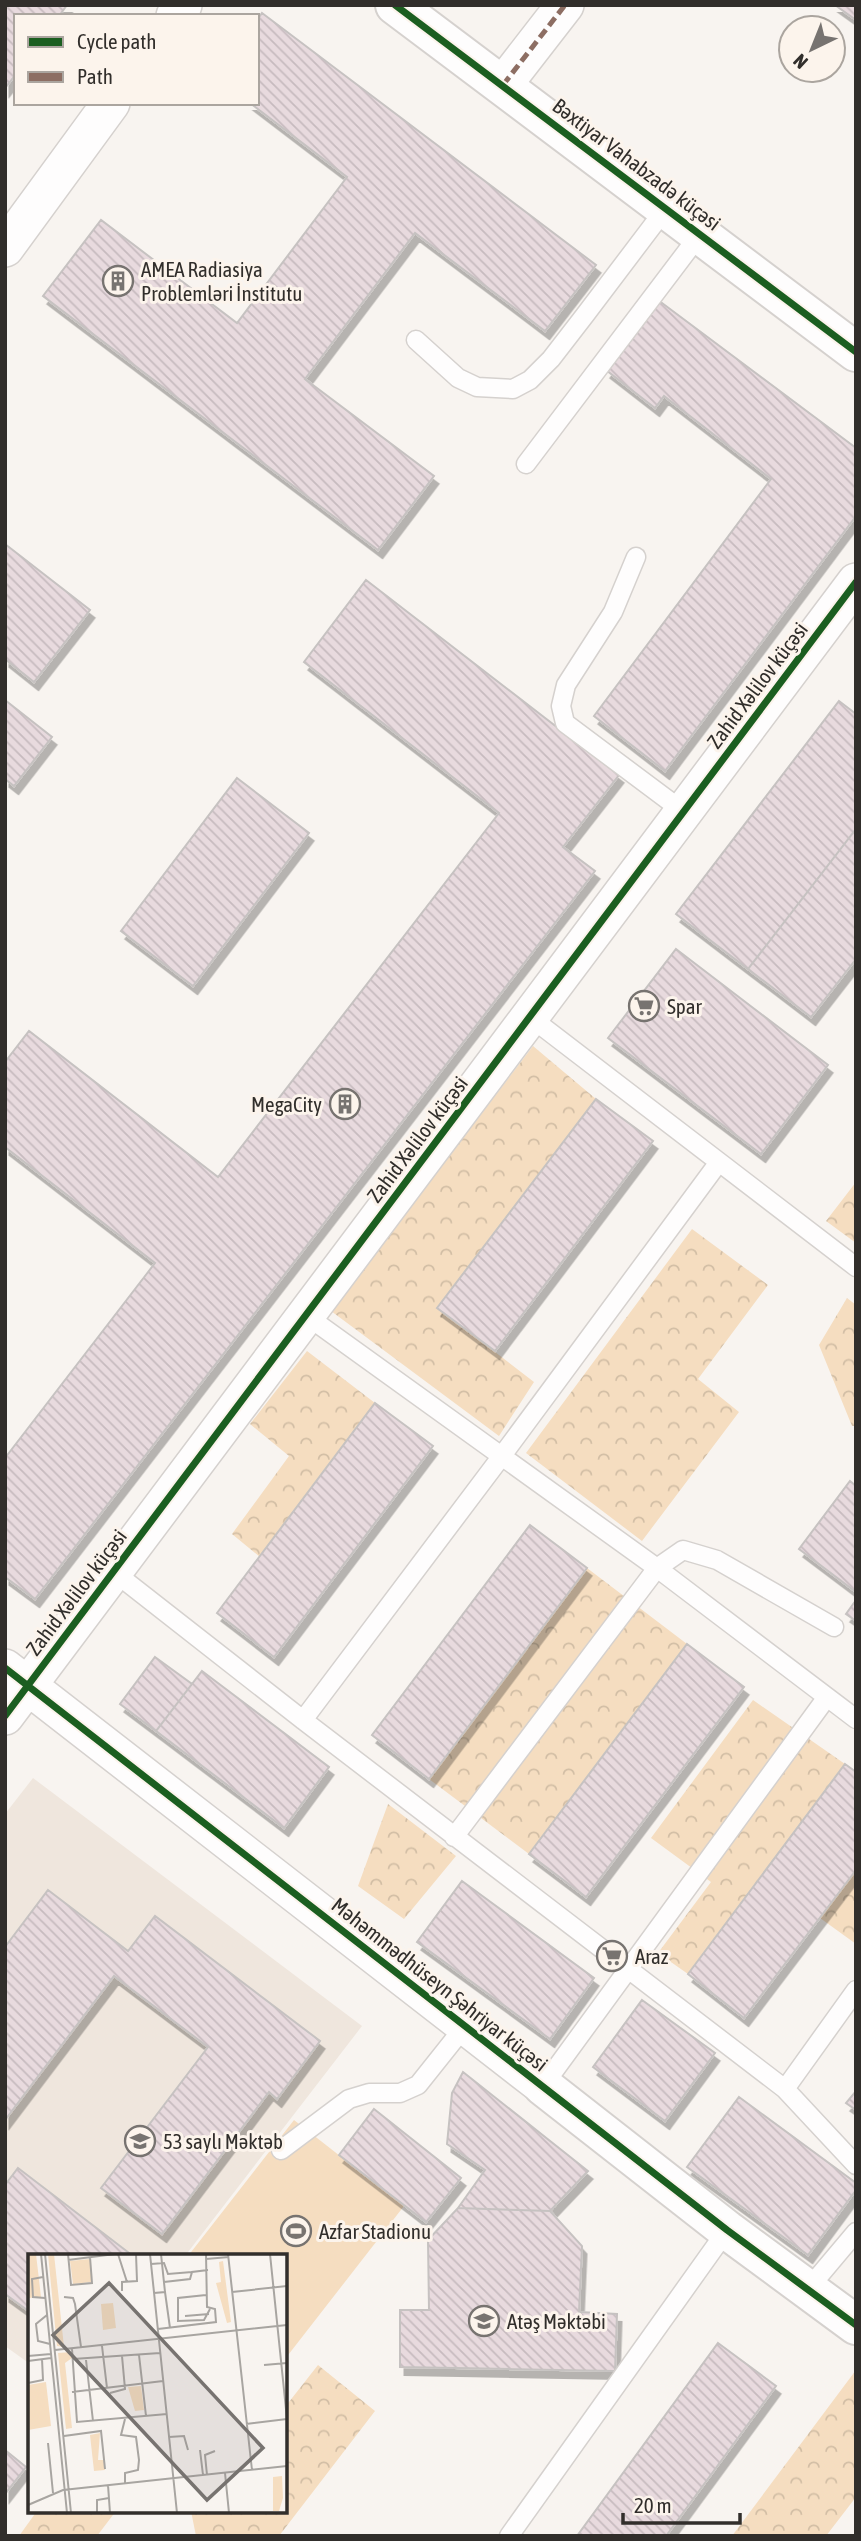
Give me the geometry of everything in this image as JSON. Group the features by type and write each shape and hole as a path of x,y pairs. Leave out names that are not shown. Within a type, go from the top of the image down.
{"street":[{"name":"Bəxtiyar Vahabzadə küçəsi","path":"396,5 856,352"},
{"path":"503,85 565,5"},
{"path":"5,248 110,105"},
{"name":"Zahid Xəlilov küçəsi","path":"5,1716 17,1677 114,1572 856,582"},
{"name":"Məhəmmədhüseyn Şəhriyar küçəsi","path":"17,1677 727,2230 856,2325"}],"lane":[{"path":"416,340 458,378 477,387 513,388 530,380 551,359 586,315 666,208"},
{"path":"526,464 700,234"},
{"path":"636,557 613,612 566,685 561,706 565,723 684,812"},
{"path":"530,1017 856,1267"},
{"path":"303,1720 719,1162"},
{"path":"307,1315 657,1568 856,1719"},
{"path":"454,1837 657,1568 683,1550 717,1560 834,1627"},
{"path":"114,1572 454,1837 785,2089 856,2165"},
{"path":"542,2086 827,1697"},
{"path":"785,2089 856,1990"},
{"path":"281,2150 349,2099 369,2093 400,2094 418,2085 465,2026"},
{"path":"509,2536 727,2230"},
{"path":"808,2289 856,2232"}],"shaded area":[{"name":"53 saylı Məktəb","path":"33,1778 362,2026 187,2254 28,2254 28,2363 5,2346 5,1814"}],"green space":[{"path":"533,1046 596,1099 438,1308 534,1382 499,1436 331,1311"},
{"path":"856,1182 856,1243 826,1221"},
{"path":"692,1229 768,1285 698,1379 739,1412 642,1541 526,1453"},
{"path":"847,1298 856,1305 856,1426 852,1426 819,1345"},
{"path":"307,1351 375,1403 260,1557 232,1534 289,1456 250,1424"},
{"path":"587,1568 687,1644 529,1854 429,1779"},
{"path":"753,1700 845,1764 688,1974 658,1953 711,1882 651,1838"},
{"path":"388,1804 456,1856 404,1919 358,1886"},
{"path":"856,1870 856,1944 820,1918"},
{"name":"Azfar Stadionu","path":"294,2120 404,2206 287,2356 287,2254 190,2254"},
{"path":"318,2365 375,2411 279,2536 196,2536 191,2513 287,2513 287,2404"},
{"path":"856,2370 856,2497 826,2536 732,2536"},
{"path":"36,2513 114,2513 97,2536 19,2536"}],"building":[{"path":"5,5 67,5 60,14 14,14 14,77 5,88"},
{"path":"835,5 856,5 856,20"},
{"name":"AMEA Radiasiya Problemləri İnstitutu","path":"262,13 596,265 545,331 415,233 305,379 434,476 378,550 43,296 101,220 237,323 347,177 253,105 259,105 259,17"},
{"path":"658,300 856,448 856,516 665,771 594,716 771,479 664,396 655,408 606,370"},
{"path":"5,544 90,610 34,682 5,659"},
{"name":"MegaCity","path":"366,580 619,775 563,847 595,871 35,1599 5,1577 5,1458 155,1263 5,1147 5,1062 29,1031 218,1177 499,813 304,662"},
{"path":"5,700 52,737 14,786 5,779"},
{"path":"839,701 856,714 856,829 748,969 676,914"},
{"path":"237,778 309,833 193,986 121,931"},
{"path":"856,829 856,959 811,1017 748,969"},
{"path":"676,949 828,1065 761,1154 608,1038"},
{"path":"596,1099 653,1141 495,1351 437,1308"},
{"path":"375,1403 433,1446 274,1657 217,1613"},
{"path":"850,1481 856,1486 856,1592 799,1549"},
{"path":"530,1525 587,1568 429,1779 372,1735"},
{"path":"856,1600 856,1621 846,1614"},
{"path":"687,1644 744,1687 586,1897 529,1854"},
{"path":"155,1657 192,1684 156,1731 120,1704"},
{"path":"202,1671 329,1767 284,1828 156,1731"},
{"path":"845,1764 856,1772 856,1870 744,2018 688,1974"},
{"path":"462,1881 594,1978 550,2039 417,1942"},
{"path":"48,1890 128,1951 155,1916 320,2041 277,2099 269,2092 162,2234 101,2188 208,2047 114,1976 5,2120 5,1947"},
{"path":"642,2000 715,2053 665,2121 593,2067"},
{"path":"463,2072 588,2171 550,2211 458,2208 485,2170 447,2144 452,2093"},
{"path":"856,2091 856,2110 846,2103"},
{"path":"739,2097 856,2183 856,2190 808,2255 687,2167"},
{"path":"374,2109 461,2178 426,2222 339,2155"},
{"path":"18,2168 130,2254 28,2254 28,2311 5,2294 5,2185"},
{"path":"458,2208 550,2211 582,2246 579,2312 617,2314 615,2371 400,2367 400,2310 429,2310 428,2240"},
{"path":"718,2343 776,2386 666,2536 577,2536"},
{"path":"5,2450 26,2467 5,2494"}],"marked path":[{"path":"503,85 565,5"}],"cycle path":[{"path":"395,5 856,352"},
{"path":"5,1716 856,582"},
{"path":"5,1668 727,2230 856,2325"}],"place":[{"name":"AMEA Radiasiya Problemləri İnstitutu","path":"118,281"},
{"name":"Spar","path":"644,1006"},
{"name":"MegaCity","path":"345,1104"},
{"name":"Araz","path":"612,1956"},
{"name":"53 saylı Məktəb","path":"140,2141"},
{"name":"Azfar Stadionu","path":"296,2231"},
{"name":"Atəş Məktəbi","path":"484,2321"}]}
